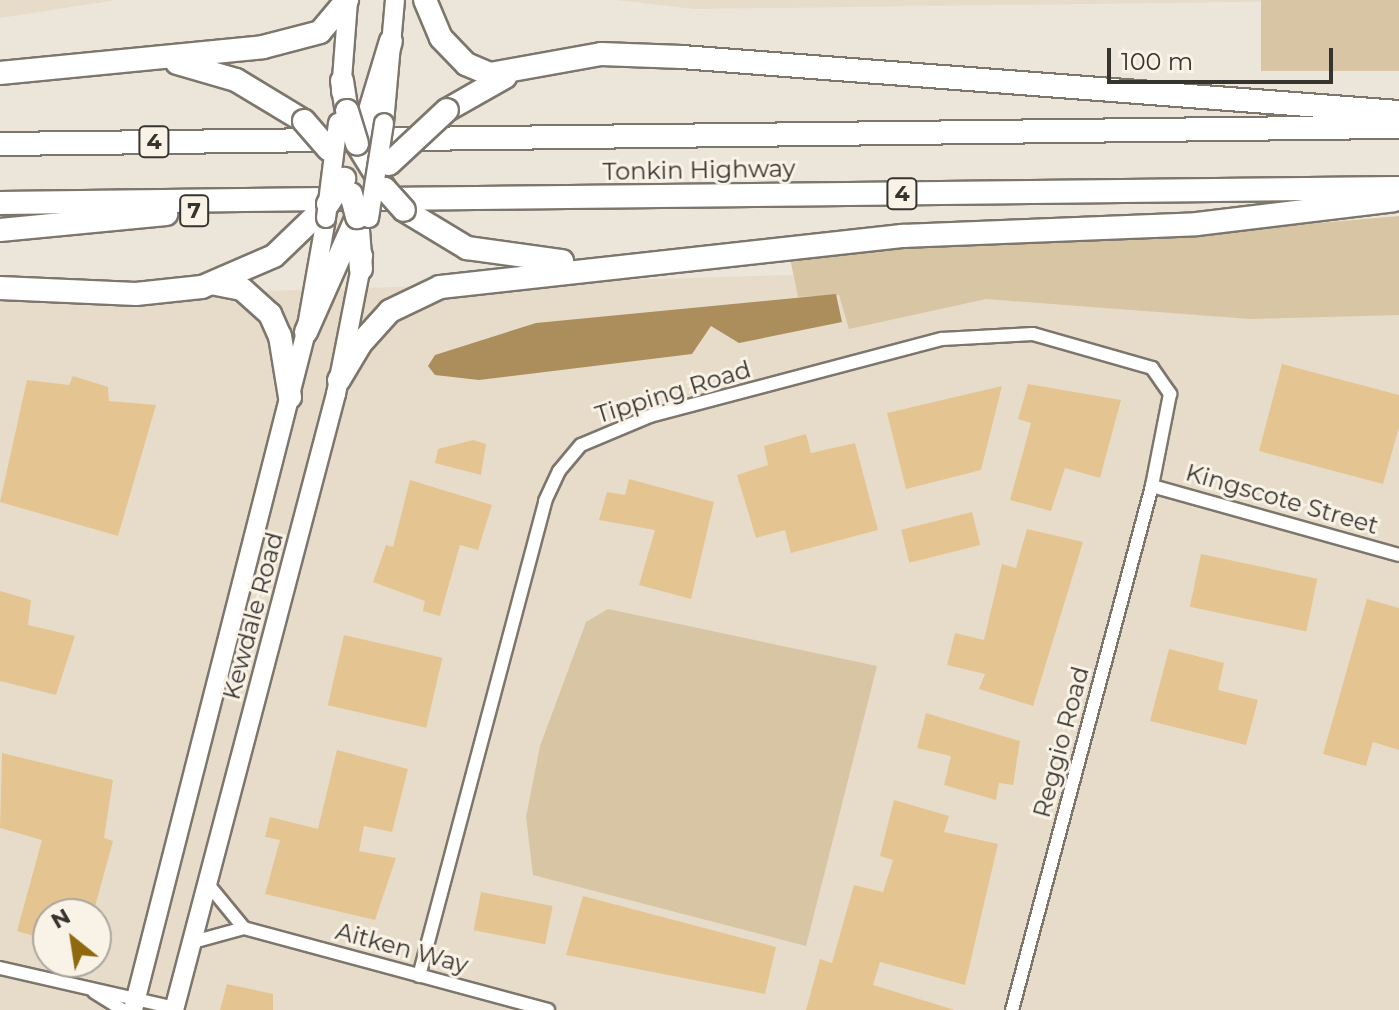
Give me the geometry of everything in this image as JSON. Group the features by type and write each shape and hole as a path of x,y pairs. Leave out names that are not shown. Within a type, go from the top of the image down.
{"highway":[{"path":"0,73 168,60 308,37 331,24 348,0"},
{"path":"425,0 441,38 466,64 490,74 601,54 682,57 1399,112"},
{"path":"0,288 136,294 215,284 263,263 313,233 328,204 339,169 358,147 378,110 391,41"},
{"path":"168,60 236,80 293,111 339,169 358,228 361,269"},
{"path":"306,332 358,228 376,181 402,149 447,110 521,70"},
{"path":"342,81 343,111 376,181 432,231 491,255 607,265"},
{"name":"Tonkin Highway","path":"0,144 1399,127"},
{"name":"Tonkin Highway","path":"0,203 1399,188"},
{"path":"339,380 375,326 414,297 468,282 902,236 1197,224 1399,199"},
{"name":"7","path":"0,230 301,200"},
{"path":"215,284 242,289 270,314 290,397"}],"main road":[{"path":"342,81 348,0"},
{"path":"391,41 395,0"},
{"path":"376,181 378,110"},
{"path":"339,169 343,111"},
{"name":"Kewdale Road","path":"131,1006 306,332 313,233"},
{"name":"Kewdale Road","path":"174,1009 339,380 361,269"}],"street":[{"name":"Tipping Road","path":"419,976 545,501 559,471 581,445 650,416 942,339 1033,334 1135,361 1164,380 1170,394 1152,486"},
{"name":"Kingscote Street","path":"1152,486 1399,555"},
{"name":"Reggio Road","path":"1012,1010 1152,486"},
{"path":"193,942 244,928 207,883"},
{"name":"Aitken Way","path":"244,928 548,1010"},
{"path":"0,968 94,992 131,1006 174,1009"}],"shaded area":[{"path":"0,0 116,0 0,18"},
{"path":"616,0 1399,0 694,9"},
{"path":"1261,0 1399,0 1399,71 1261,71"},
{"path":"1399,216 1399,315 1250,319 986,299 849,329 839,295 798,297 790,258 912,244 1182,235"},
{"path":"1086,266 1399,277 1399,1010 0,1010 0,299"},
{"path":"836,294 842,322 739,343 711,326 692,354 479,380 435,375 428,366 435,355 536,323"},
{"path":"608,609 877,666 806,946 533,875 526,817 540,746 586,622"}],"building":[{"path":"1282,364 1399,395 1399,427 1383,484 1259,451"},
{"path":"73,376 108,387 109,401 156,405 118,536 0,502 27,380 69,385"},
{"path":"1028,384 1121,400 1100,478 1065,468 1051,511 1010,500 1031,423 1018,419"},
{"path":"1002,386 981,470 906,489 887,413"},
{"path":"806,434 811,453 855,443 878,530 791,553 785,530 756,538 737,475 768,465 764,446"},
{"path":"473,440 486,444 481,475 435,463 438,449"},
{"path":"629,479 714,502 691,599 639,585 655,530 599,520 607,492 625,495"},
{"path":"410,480 492,505 478,550 460,545 440,616 423,611 425,601 373,582 386,545 393,547"},
{"path":"972,512 980,545 909,563 901,530"},
{"path":"1027,529 1083,542 1033,706 979,689 985,674 947,665 955,633 984,640 1002,564 1016,568"},
{"path":"1201,554 1317,579 1306,632 1190,607"},
{"path":"0,591 31,600 28,625 75,636 56,695 0,681"},
{"path":"1367,599 1399,608 1399,750 1373,742 1366,766 1323,754"},
{"path":"344,635 442,658 426,728 328,705"},
{"path":"1169,649 1224,663 1218,690 1258,700 1246,745 1150,721"},
{"path":"926,713 1020,741 1013,785 999,783 996,800 944,785 951,756 917,748"},
{"path":"337,750 408,769 392,832 364,826 359,851 396,858 375,920 265,894 280,840 265,837 270,817 318,829"},
{"path":"2,753 113,780 104,838 113,841 97,898 32,898 32,935 17,931 42,840 0,828"},
{"path":"894,800 949,816 944,832 998,844 965,985 880,962 873,985 955,1010 806,1010 820,959 832,963 854,885 883,892 893,860 880,856"},
{"path":"481,892 553,906 545,944 474,930"},
{"path":"583,896 776,947 765,994 566,955"},
{"path":"227,984 273,994 273,1010 220,1010"}]}
